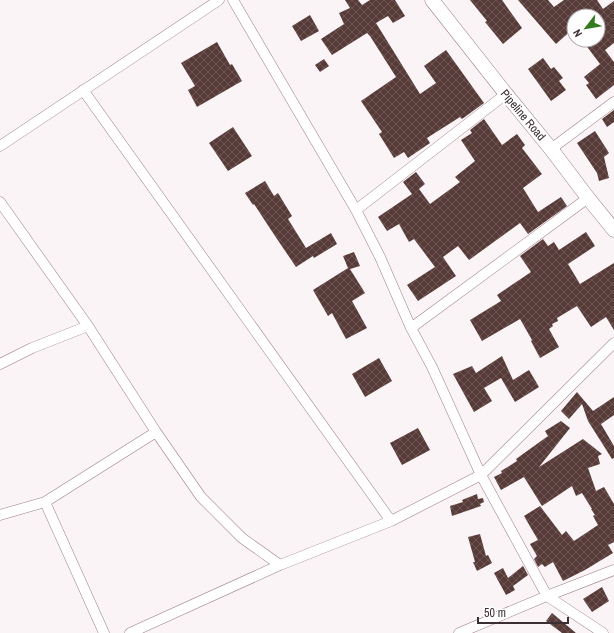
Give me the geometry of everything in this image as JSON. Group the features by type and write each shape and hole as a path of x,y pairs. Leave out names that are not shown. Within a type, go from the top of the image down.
{"street":[{"path":"0,146 219,0"},
{"path":"233,0 356,210 380,257 411,328 432,367 481,475 547,596 603,633"},
{"name":"Pipeline Road","path":"432,0 551,149 588,198 613,227"},
{"path":"83,90 391,520"},
{"path":"356,210 506,94"},
{"path":"551,149 614,102"},
{"path":"411,328 588,198"},
{"path":"0,202 88,326 156,432 201,497 242,538 280,565"},
{"path":"0,364 32,348 88,326"},
{"path":"130,633 280,565 391,520 481,475 614,343"},
{"path":"0,515 45,502 156,432"},
{"path":"45,502 104,633"},
{"path":"459,633 614,570"}],"building":[{"path":"345,0 358,0 362,5 370,0 395,0 405,16 393,23 388,16 376,23 420,94 436,83 424,66 446,50 484,103 462,119 460,117 427,138 430,143 408,158 404,152 394,158 379,134 382,132 361,101 396,77 367,33 332,55 321,39 344,24 339,13 350,8"},
{"path":"470,0 502,0 522,28 503,44 485,22 487,21"},
{"path":"518,0 548,0 554,7 564,0 597,0 602,8 566,8 566,35 556,44"},
{"path":"614,1 614,43 605,50 614,62 614,85 596,99 586,85 589,83 584,77 600,64 588,48 606,48 606,8 604,8"},
{"path":"310,15 319,31 301,41 292,26"},
{"path":"217,42 230,65 232,64 242,81 197,107 188,90 195,86 181,63"},
{"path":"543,58 551,69 554,67 563,78 559,81 566,90 551,101 528,69"},
{"path":"324,59 329,66 320,72 315,65"},
{"path":"614,110 614,122 607,127 602,119"},
{"path":"484,119 502,145 517,134 525,145 522,148 542,174 523,188 538,212 561,197 567,206 528,234 520,223 469,260 458,246 443,257 456,276 418,301 407,285 435,267 414,239 409,242 399,224 387,231 378,217 412,194 403,182 416,172 425,184 419,189 430,204 460,182 455,177 475,161 461,140 472,133 470,130"},
{"path":"233,127 252,156 228,171 209,143"},
{"path":"595,131 609,153 604,157 609,178 599,181 597,173 577,143"},
{"path":"265,181 274,196 278,193 292,216 288,219 306,248 331,233 337,244 314,258 313,256 296,267 245,193"},
{"path":"586,232 595,246 568,264 580,284 614,263 614,330 606,317 591,327 577,306 557,318 558,321 552,324 553,326 549,329 559,347 540,358 520,319 482,341 470,320 501,301 497,295 531,272 520,256 543,239 548,246 554,242 559,250"},
{"path":"354,252 360,266 350,269 365,293 352,301 367,328 346,339 332,313 328,316 313,290 348,268 343,256"},
{"path":"502,356 513,380 529,370 539,387 515,402 501,378 484,388 492,401 474,412 453,374 472,366 476,373"},
{"path":"379,358 392,381 365,397 352,374"},
{"path":"577,392 593,411 614,397 614,415 601,424 614,446 614,458 612,459 588,421 582,404 569,419 561,411"},
{"path":"561,421 570,428 539,467 583,439 602,454 598,456 600,464 588,468 596,491 604,487 614,504 614,542 608,545 613,553 563,581 553,562 545,567 542,564 538,567 534,559 537,556 530,544 538,540 524,516 540,506 562,535 566,531 574,541 598,525 593,516 595,515 592,509 582,493 576,496 572,486 542,506 524,477 501,490 494,477 502,473 501,471 517,461 516,459 548,436 545,431"},
{"path":"418,428 430,450 402,465 390,443"},
{"path":"477,494 478,499 483,498 484,502 480,504 481,506 452,516 450,506 463,502 462,500"},
{"path":"480,534 486,556 488,555 492,563 477,571 473,562 475,562 468,537"},
{"path":"523,566 528,575 513,586 515,590 506,595 494,573 503,568 508,578"},
{"path":"602,587 609,601 592,612 583,599"},
{"path":"552,613 576,633 562,633 546,621"}]}
